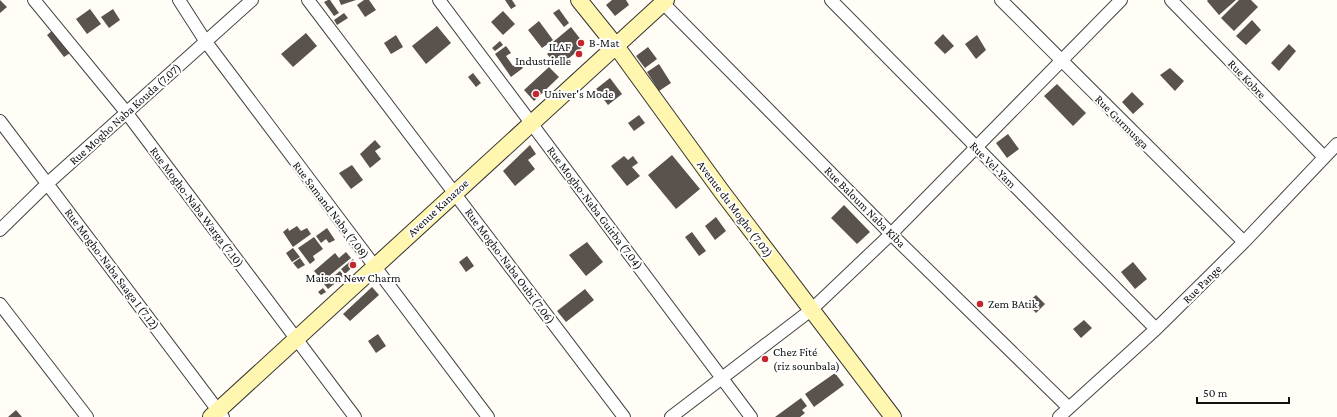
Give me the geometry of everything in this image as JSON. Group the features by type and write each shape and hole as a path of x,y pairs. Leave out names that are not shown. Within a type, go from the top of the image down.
{"street":[{"name":"Rue Mogho-Naba Warga (7.10)","path":"34,0 126,112 355,417"},
{"name":"Rue Samand Naba (7.08)","path":"179,0 206,42 488,417"},
{"name":"Rue Mogho Naba Kouda (7.07)","path":"0,230 48,183 252,0"},
{"name":"Rue Mogho-Naba Oubi (7.06)","path":"308,0 624,417"},
{"name":"Rue Mogho-Naba Guirba (7.04)","path":"439,0 751,417"},
{"name":"Avenue du Mogho (7.02)","path":"579,0 616,46 722,192 893,417"},
{"name":"Rue Vel-Yam","path":"831,0 975,148 1156,329"},
{"name":"Rue Gurmusga","path":"1001,0 1244,242"},
{"path":"671,417 811,310 891,234 1121,0"},
{"name":"Rue Kobre","path":"1171,0 1324,157"},
{"name":"Avenue Kanazoe","path":"217,415 454,193 665,1"},
{"name":"Rue Baloum Naba Kiba","path":"665,1 891,234 1069,408"},
{"name":"Rue Mogho-Naba Saaga I (7.12)","path":"0,121 48,183 217,415"},
{"name":"Rue Pange","path":"1059,417 1156,329 1244,242 1337,144"},
{"path":"0,304 87,417"}],"building":[{"path":"0,0 7,7 0,13"},
{"path":"330,0 339,13 334,16 324,2"},
{"path":"339,0 356,0 341,5"},
{"path":"364,0 369,0 376,10 365,17 357,5"},
{"path":"505,0 512,0 516,6 511,9"},
{"path":"612,0 626,0 629,5 615,16 606,5"},
{"path":"1236,0 1219,15 1207,1"},
{"path":"1239,0 1251,0 1258,7 1234,31 1221,18"},
{"path":"90,9 101,24 87,34 76,19"},
{"path":"113,9 120,20 109,28 101,17"},
{"path":"559,9 569,23 564,27 553,13"},
{"path":"503,11 515,24 503,35 491,22"},
{"path":"344,13 348,18 337,25 334,20"},
{"path":"1252,20 1261,30 1246,45 1236,36"},
{"path":"539,21 553,40 542,48 528,30"},
{"path":"437,26 451,43 426,64 412,46"},
{"path":"571,27 585,45 558,67 547,54 557,46 553,42"},
{"path":"53,30 70,53 64,57 47,35"},
{"path":"306,33 317,46 293,67 281,54"},
{"path":"943,34 954,46 945,54 934,43"},
{"path":"396,35 403,47 391,54 384,43"},
{"path":"977,35 986,50 976,59 965,44"},
{"path":"500,41 503,45 495,51 492,48"},
{"path":"1289,44 1296,51 1279,71 1271,63"},
{"path":"506,46 511,53 506,56 513,66 519,62 523,68 511,77 495,54"},
{"path":"648,47 657,59 645,68 636,56"},
{"path":"659,64 671,83 659,91 647,72"},
{"path":"549,67 559,77 534,101 524,90"},
{"path":"1170,68 1184,81 1175,91 1160,75"},
{"path":"473,73 481,83 476,87 468,77"},
{"path":"610,78 622,94 608,105 596,89"},
{"path":"1057,84 1086,113 1073,126 1044,96"},
{"path":"1132,92 1144,104 1133,114 1122,102"},
{"path":"639,115 645,123 634,131 628,123"},
{"path":"1008,134 1019,149 1007,158 996,143"},
{"path":"375,140 381,147 375,151 381,159 370,168 360,154"},
{"path":"530,145 536,154 528,160 535,169 515,186 503,171"},
{"path":"672,155 700,189 676,209 648,175"},
{"path":"624,156 628,160 633,156 638,163 632,167 640,176 627,186 611,166"},
{"path":"352,165 363,180 351,189 339,173"},
{"path":"844,205 870,232 857,244 831,218"},
{"path":"716,217 726,231 715,240 705,226"},
{"path":"297,226 301,231 307,228 311,234 293,247 283,232 288,228 289,231"},
{"path":"327,228 335,240 329,243 326,239 321,243 316,236"},
{"path":"692,232 706,251 699,256 685,237"},
{"path":"314,237 323,249 313,256 315,260 310,264 298,248"},
{"path":"587,242 603,262 586,276 569,255"},
{"path":"293,248 300,257 292,262 286,253"},
{"path":"346,252 351,258 323,281 314,271 335,253 339,258"},
{"path":"467,256 474,266 466,272 459,262"},
{"path":"300,258 305,265 298,269 293,263"},
{"path":"353,259 356,264 345,274 341,269"},
{"path":"1133,262 1147,279 1135,289 1121,272"},
{"path":"340,271 344,276 328,289 324,284"},
{"path":"372,287 379,295 350,321 343,314"},
{"path":"323,288 326,292 321,295 318,292"},
{"path":"585,289 594,300 566,322 557,311"},
{"path":"1036,295 1045,304 1036,313 1027,303"},
{"path":"1084,320 1092,328 1081,338 1073,329"},
{"path":"378,334 386,346 376,353 368,341"},
{"path":"835,373 844,385 814,407 805,394"},
{"path":"801,398 807,406 802,410 805,413 800,417 775,417"},
{"path":"16,410 22,417 8,417"}],"place":[{"name":"B-Mat","path":"581,43"},
{"name":"ILAF Industrielle","path":"579,54"},
{"name":"Univer's Mode","path":"536,94"},
{"name":"Maison New Charm","path":"353,265"},
{"name":"Zem BAtik","path":"980,304"},
{"name":"Chez Fité (riz sounbala)","path":"765,359"}]}
